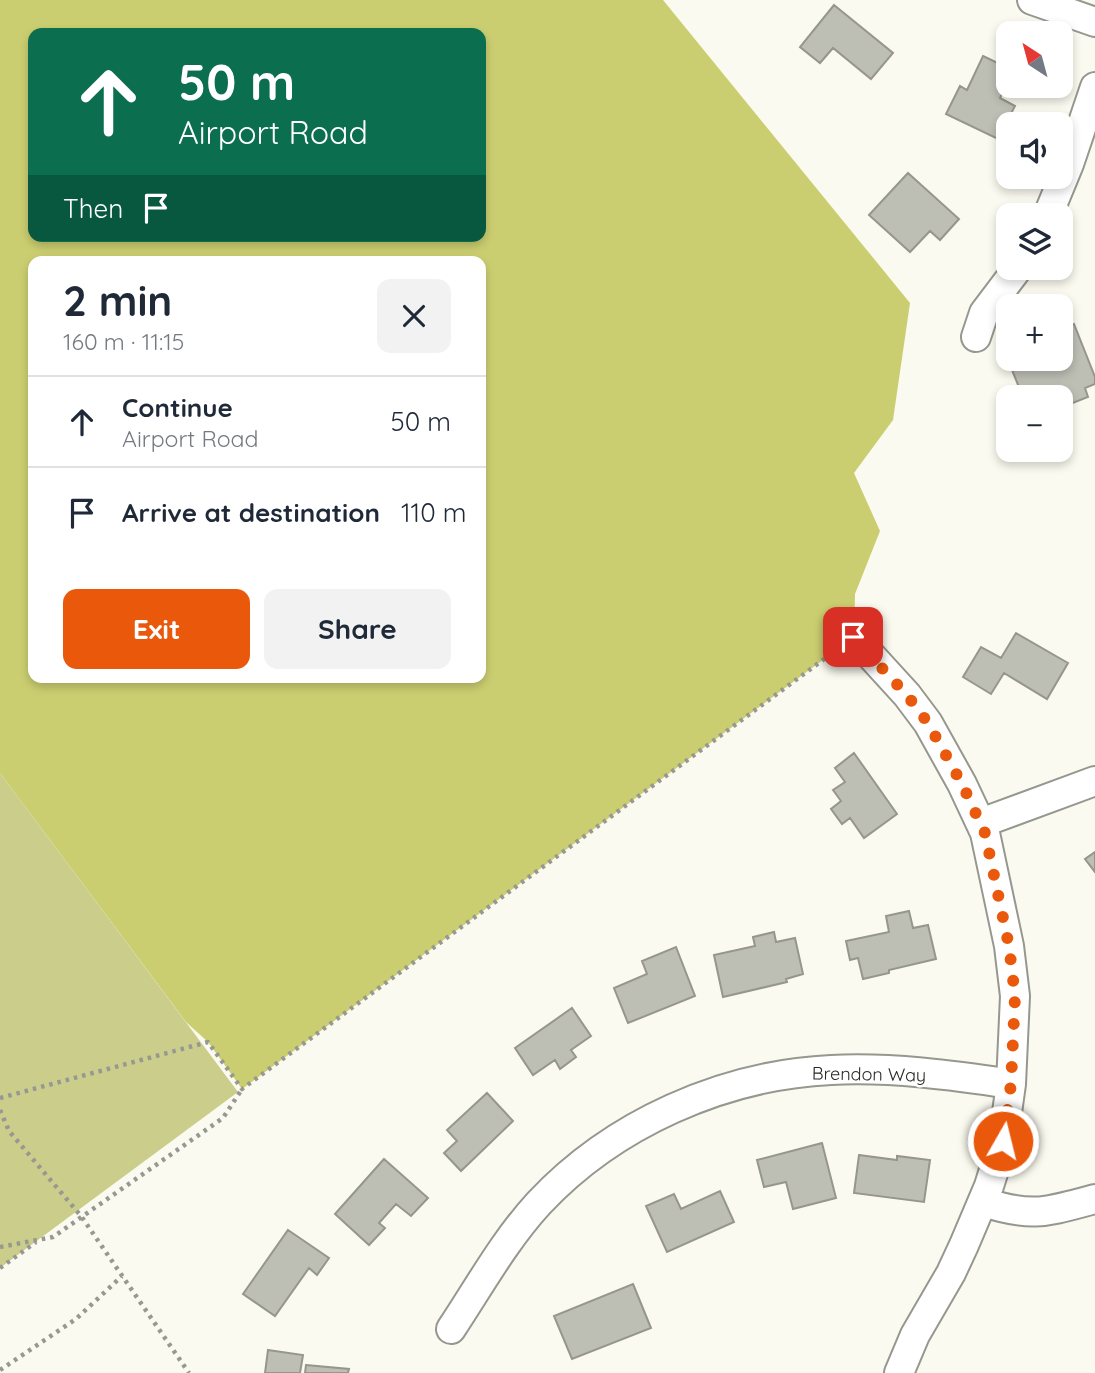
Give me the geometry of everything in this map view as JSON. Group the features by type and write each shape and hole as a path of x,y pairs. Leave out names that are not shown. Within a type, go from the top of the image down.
{"street":[{"path":"1032,0 1095,22"},
{"path":"1053,203 1095,87"},
{"path":"980,325 1010,280"},
{"path":"842,645 907,695 928,723 962,784 985,833 1009,946 1015,996 1011,1084 1003,1141 983,1202 951,1273 915,1335 899,1373"},
{"path":"981,823 1095,780"},
{"name":"Brendon Way","path":"451,1329 512,1236 539,1203 602,1148 671,1108 718,1091 773,1076 831,1070 901,1071 1011,1084"},
{"path":"983,1202 1013,1212 1041,1213 1095,1199"}],"path":[{"path":"0,1247 53,1237 223,1118 242,1089 842,645"},
{"path":"0,1098 208,1042 242,1089"},
{"path":"0,1111 9,1131 81,1216 189,1373"},
{"path":"0,1268 38,1240"},
{"path":"0,1370 76,1319 122,1276"}],"green space":[{"path":"0,0 663,0 910,303 893,420 854,473 880,531 855,594 854,637 242,1089 208,1042 186,1022 0,773"},
{"path":"0,773 238,1092 0,1268"}],"building":[{"path":"834,5 893,53 871,79 833,48 820,63 800,47"},
{"path":"983,56 996,62 996,98 1015,106 1012,112 996,112 996,138 946,114 960,86 967,90"},
{"path":"908,173 959,219 940,240 930,231 910,252 869,215"},
{"path":"1073,324 1095,377 1095,384 1085,388 1088,397 1073,403 1073,385 1018,385 1012,371 1073,371"},
{"path":"1016,633 1068,663 1047,699 1004,673 991,694 963,677 981,647 1001,658"},
{"path":"854,753 897,814 864,838 850,818 842,824 831,809 841,801 833,790 845,782 835,768"},
{"path":"1095,852 1095,872 1085,859"},
{"path":"909,911 913,928 928,925 936,959 863,979 858,958 850,960 846,941 889,932 886,916"},
{"path":"774,932 776,942 795,938 803,974 786,979 787,982 723,997 714,955 755,946 753,937"},
{"path":"676,947 695,996 628,1023 614,988 647,974 642,961"},
{"path":"572,1008 591,1036 571,1050 576,1057 560,1069 555,1060 533,1075 515,1048"},
{"path":"487,1093 513,1121 461,1171 444,1153 457,1141 447,1130"},
{"path":"822,1143 836,1198 793,1209 786,1182 764,1187 757,1160"},
{"path":"859,1155 897,1160 897,1156 930,1160 924,1202 854,1193"},
{"path":"384,1159 428,1198 411,1216 396,1204 379,1223 385,1228 369,1245 335,1214"},
{"path":"720,1191 734,1222 667,1252 646,1206 674,1194 681,1209"},
{"path":"288,1230 329,1258 317,1275 309,1268 275,1316 243,1294"},
{"path":"633,1284 651,1328 572,1359 554,1316"},
{"path":"268,1350 303,1355 300,1373 265,1373"},
{"path":"306,1365 349,1369 348,1373 305,1373"}],"route":[{"path":"853,637 886,670 928,723 962,784 985,833 1009,946 1015,996 1011,1084 1003,1141"}]}
